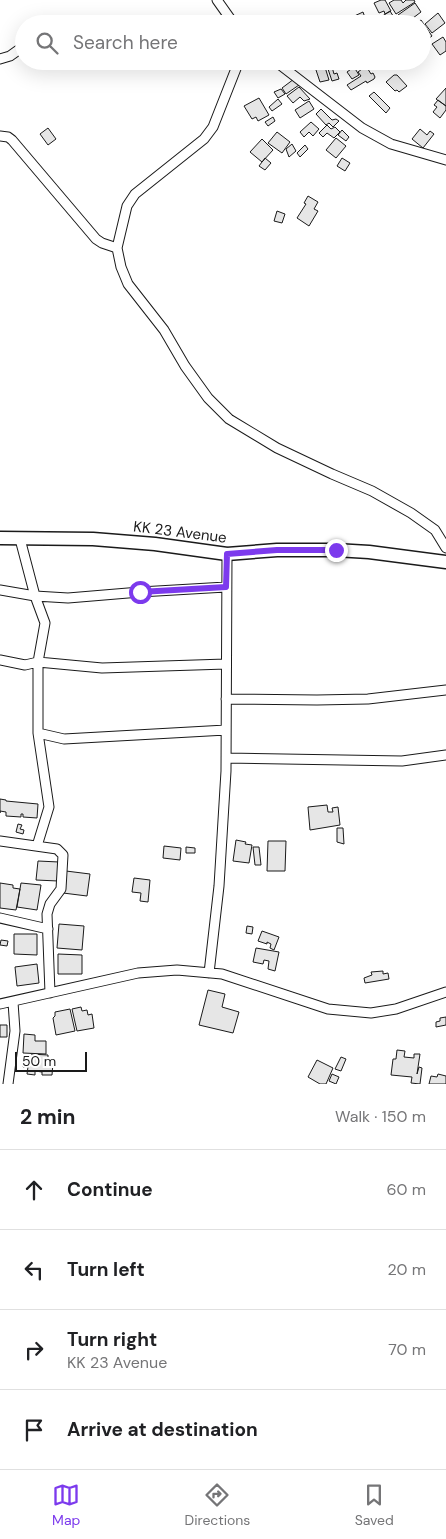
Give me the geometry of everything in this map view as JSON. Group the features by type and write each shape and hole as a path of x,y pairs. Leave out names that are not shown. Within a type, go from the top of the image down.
{"main road":[{"name":"KK 23 Avenue","path":"0,538 93,540 155,544 227,554 277,550 336,550 369,552 446,562"}],"street":[{"path":"217,0 228,15"},
{"path":"0,59 15,52"},
{"path":"235,70 213,127 204,139 135,194 127,206 117,248 121,268 128,284 164,330 195,382 229,419 276,448 372,491 411,514 435,530 446,548"},
{"path":"287,70 362,128 391,144 446,160"},
{"path":"0,136 8,137 12,140 96,239 117,248"},
{"path":"20,539 34,596 45,623 38,662 38,733 49,807 37,846"},
{"path":"209,973 219,886 226,758 227,554"},
{"path":"0,590 34,596 68,598 226,587"},
{"path":"0,660 25,665 38,662 102,668 226,664"},
{"path":"226,699 368,699 446,690"},
{"path":"38,733 64,739 226,730"},
{"path":"226,758 402,761 446,755"},
{"path":"0,841 57,849 63,854 61,889 50,904 48,914 50,993"},
{"path":"0,918 48,929"},
{"path":"0,1004 138,973 177,970 222,974 328,1009 371,1013 396,1009 446,992"},
{"path":"8,1084 15,1031 13,1002"}],"building":[{"path":"385,0 391,11 385,14 384,11 379,13 374,3"},
{"path":"394,0 401,0 403,3 406,0 414,0 415,2 396,14 389,3"},
{"path":"415,3 421,12 417,15 398,15"},
{"path":"390,11 392,15 384,15"},
{"path":"438,13 445,23 432,33 431,19"},
{"path":"443,37 446,42 446,51 440,55 432,44"},
{"path":"316,70 326,70 329,80 320,82"},
{"path":"328,70 333,70 334,74 337,73 339,79 332,81"},
{"path":"356,70 359,75 352,79 347,72"},
{"path":"368,70 375,77 351,90 347,85 361,76 358,72"},
{"path":"394,75 397,75 407,86 399,92 395,91 386,82"},
{"path":"294,79 299,85 286,94 282,88"},
{"path":"299,87 310,99 304,101 300,97 293,103 287,96"},
{"path":"446,88 446,106 436,99"},
{"path":"281,89 285,94 278,98 274,92"},
{"path":"374,92 390,108 386,113 369,96"},
{"path":"259,98 269,115 258,121 256,117 252,119 244,106"},
{"path":"278,99 282,104 272,111 269,107"},
{"path":"438,100 446,106 446,110 440,118 433,112 437,107 434,105"},
{"path":"309,101 314,109 300,118 295,110"},
{"path":"321,109 332,120 336,119 339,121 333,127 329,123 326,125 316,114"},
{"path":"273,117 275,121 268,126 265,122"},
{"path":"311,122 319,129 313,136 309,132 304,137 300,132"},
{"path":"327,125 331,129 335,127 340,132 334,138 327,133 323,137 319,133"},
{"path":"48,128 56,139 48,145 40,134"},
{"path":"420,129 427,135 430,131 434,134 423,148 412,139"},
{"path":"342,130 349,137 346,141 338,135"},
{"path":"277,132 290,142 282,153 268,143"},
{"path":"336,138 346,146 336,158 326,150"},
{"path":"262,139 273,150 262,162 250,152"},
{"path":"292,144 296,151 289,157 286,149"},
{"path":"305,145 308,149 300,157 297,153"},
{"path":"265,158 271,163 265,170 259,166"},
{"path":"342,158 350,163 345,171 337,166"},
{"path":"308,196 318,202 314,209 318,211 309,226 297,218 306,204 304,203"},
{"path":"277,211 285,214 282,223 274,221"},
{"path":"0,799 38,804 37,818 23,817 23,814 21,814 21,817 6,816 6,812 0,811"},
{"path":"327,805 328,812 333,812 332,808 338,807 340,825 310,830 308,807"},
{"path":"18,824 22,825 20,829 24,830 23,834 16,832"},
{"path":"337,828 343,828 344,844 337,842"},
{"path":"236,840 252,845 249,863 233,861"},
{"path":"268,841 286,841 285,871 267,871"},
{"path":"164,846 181,848 180,860 163,858"},
{"path":"186,847 195,848 195,853 186,853"},
{"path":"253,847 259,847 261,865 255,865"},
{"path":"38,861 59,862 58,881 36,880"},
{"path":"66,871 90,874 87,896 63,893"},
{"path":"134,878 150,880 148,902 140,901 141,893 132,892"},
{"path":"0,883 13,885 13,888 20,889 16,910 0,908"},
{"path":"21,883 41,885 37,910 17,907"},
{"path":"59,924 84,926 82,950 57,948"},
{"path":"247,926 253,927 252,934 246,933"},
{"path":"262,931 279,937 274,950 270,948 271,944 258,941"},
{"path":"14,934 37,934 37,955 14,954"},
{"path":"1,940 8,941 7,946 0,945"},
{"path":"256,948 279,952 275,971 268,969 269,961 264,960 263,964 253,962"},
{"path":"58,954 82,955 82,974 58,974"},
{"path":"37,964 39,983 17,986 15,967"},
{"path":"383,971 383,974 388,973 389,979 365,983 364,978 372,975 371,972"},
{"path":"208,990 225,994 222,1007 239,1012 233,1033 199,1025"},
{"path":"81,1007 82,1011 87,1010 88,1015 92,1014 94,1028 77,1031 72,1009"},
{"path":"70,1009 75,1031 56,1035 53,1018 55,1012"},
{"path":"446,1017 446,1025 436,1027 436,1022 440,1021 440,1018"},
{"path":"0,1025 7,1025 7,1037 0,1037"},
{"path":"24,1034 35,1035 35,1041 46,1041 46,1054 23,1053"},
{"path":"397,1050 405,1051 404,1057 414,1058 414,1054 420,1054 417,1074 419,1067 422,1068 420,1084 411,1083 412,1077 391,1075 393,1059 396,1059"},
{"path":"30,1054 48,1055 48,1063 53,1063 52,1075 42,1075 42,1072 35,1071 35,1075 27,1074 28,1067 23,1067 24,1060 29,1061"},
{"path":"341,1057 346,1059 341,1071 335,1069"},
{"path":"317,1060 333,1068 326,1084 320,1084 308,1077"},
{"path":"332,1074 339,1077 336,1084 329,1081"},
{"path":"438,1074 446,1076 446,1084 429,1084 431,1076 437,1077"}],"route":[{"path":"140,592 226,587 227,554 277,550 336,550"}]}
